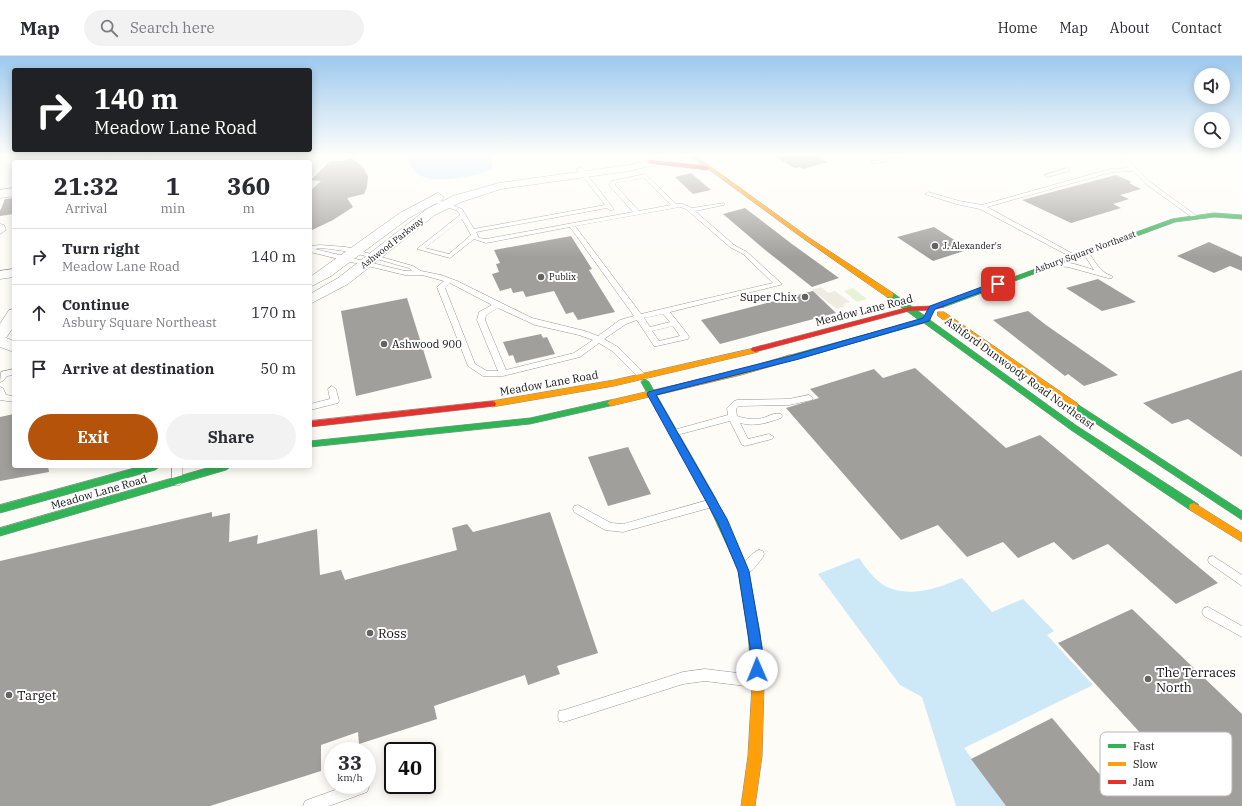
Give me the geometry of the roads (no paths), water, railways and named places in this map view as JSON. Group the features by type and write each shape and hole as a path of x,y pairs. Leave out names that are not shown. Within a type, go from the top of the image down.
{"street":[{"name":"Ashwood Parkway","path":"312,282 351,255 408,212 459,189"},
{"name":"Ashwood Parkway","path":"312,299 336,285 370,261 444,204 488,189"},
{"name":"Ashford Dunwoody Road Northeast","path":"738,189 926,320 1074,428 1242,538"},
{"path":"0,194 12,192"},
{"name":"Asbury Square Northeast","path":"932,308 1174,220 1195,216 1242,217"},
{"path":"0,275 12,273"},
{"name":"Ashford Dunwoody Road Northeast","path":"920,300 1107,428 1242,516"},
{"name":"Meadow Lane Road","path":"312,424 502,403 643,377 909,309 932,308"},
{"path":"312,444 498,423 530,421 651,394 789,359 926,320 932,308"},
{"path":"0,334 12,316"},
{"path":"0,341 12,346"},
{"path":"643,377 651,394 723,522 744,571 756,647 759,726 752,790 748,806"},
{"name":"Meadow Lane Road","path":"0,509 149,468"},
{"name":"Meadow Lane Road","path":"0,532 177,482 220,468"}],"lane":[{"path":"594,189 617,216"},
{"path":"619,189 634,206"},
{"path":"449,281 441,287 472,366 486,374 502,373 576,355 623,322 639,317 778,284 745,253 732,246 691,210 666,200 655,189"},
{"path":"982,207 1045,189"},
{"path":"1156,189 1166,198 1195,216"},
{"path":"928,194 958,204 982,207 1073,256"},
{"path":"432,200 460,210 477,239 486,241 617,216 634,206 666,200"},
{"path":"691,210 722,204"},
{"path":"463,215 420,249 450,256 474,233 608,206"},
{"path":"571,225 639,317 657,344 685,337 665,311"},
{"path":"312,249 324,246 405,273 418,272"},
{"path":"312,249 351,255 370,261 411,267 418,272 470,289 528,320 584,333 597,339 615,349 643,377"},
{"path":"1051,264 1069,265 1110,277 1094,267 1085,252"},
{"path":"498,305 482,314 481,320 502,373"},
{"path":"648,330 675,323"},
{"path":"0,379 4,374 12,372"},
{"path":"312,407 335,401 332,389"},
{"path":"0,390 3,398 12,399"},
{"path":"769,437 745,443 733,418 731,408 737,403 789,402 809,398"},
{"path":"673,433 733,418 748,424 778,416"},
{"path":"177,468 177,482"},
{"path":"578,509 609,527 622,528 712,503"},
{"path":"744,571 759,554"},
{"path":"1213,560 1242,581"},
{"path":"1208,612 1242,632"},
{"path":"564,716 683,678 705,675 757,682"},
{"path":"752,790 758,806"},
{"path":"310,806 343,794"}],"water":[{"path":"859,558 871,574 879,581 887,587 897,590 916,592 934,588 962,578 992,612 1023,599 1054,631 1047,635 1093,685 964,748 1006,806 956,806 922,697 900,685 818,574"}],"place":[{"name":"J. Alexander's","path":"935,246"},
{"name":"Publix","path":"541,277"},
{"name":"Super Chix","path":"805,297"},
{"name":"Ashwood 900","path":"384,344"},
{"name":"Ross","path":"370,633"},
{"name":"The Terraces North","path":"1148,679"},
{"name":"Target","path":"9,695"}]}
